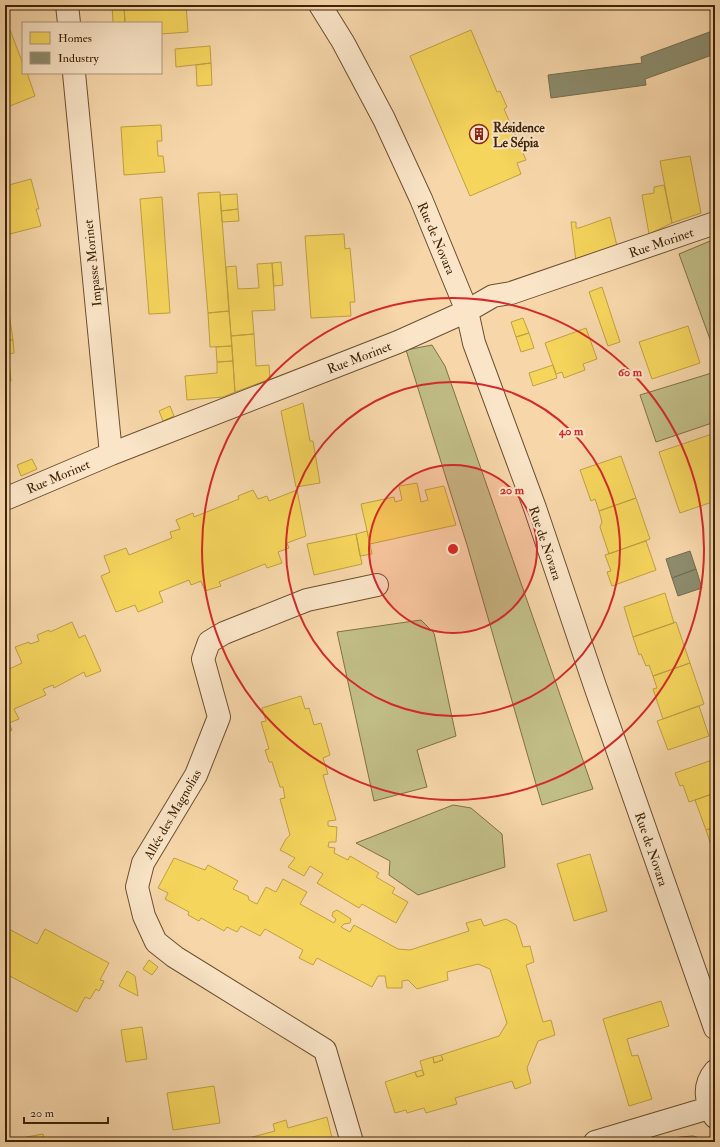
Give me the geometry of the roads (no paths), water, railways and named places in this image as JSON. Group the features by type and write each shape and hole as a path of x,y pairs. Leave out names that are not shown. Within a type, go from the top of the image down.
{"street":[{"path":"67,5 69,22"},
{"name":"Rue de Novara","path":"320,5 384,119 421,199 467,311 474,343 535,508 595,686 715,1028"},
{"name":"Impasse Morinet","path":"74,74 111,454"},
{"name":"Rue Morinet","path":"5,499 111,454 398,342 467,311 493,296 510,292 715,223"},
{"name":"Allée des Magnolias","path":"352,1142 325,1050 176,957 156,942 144,916 137,887 143,863 196,775 219,717 203,659 209,642 224,633 307,600 377,585"},
{"path":"595,1142 712,1113 706,1097 707,1086 715,1071"}],"place":[{"name":"Résidence Le Sépia","path":"479,134"}]}
